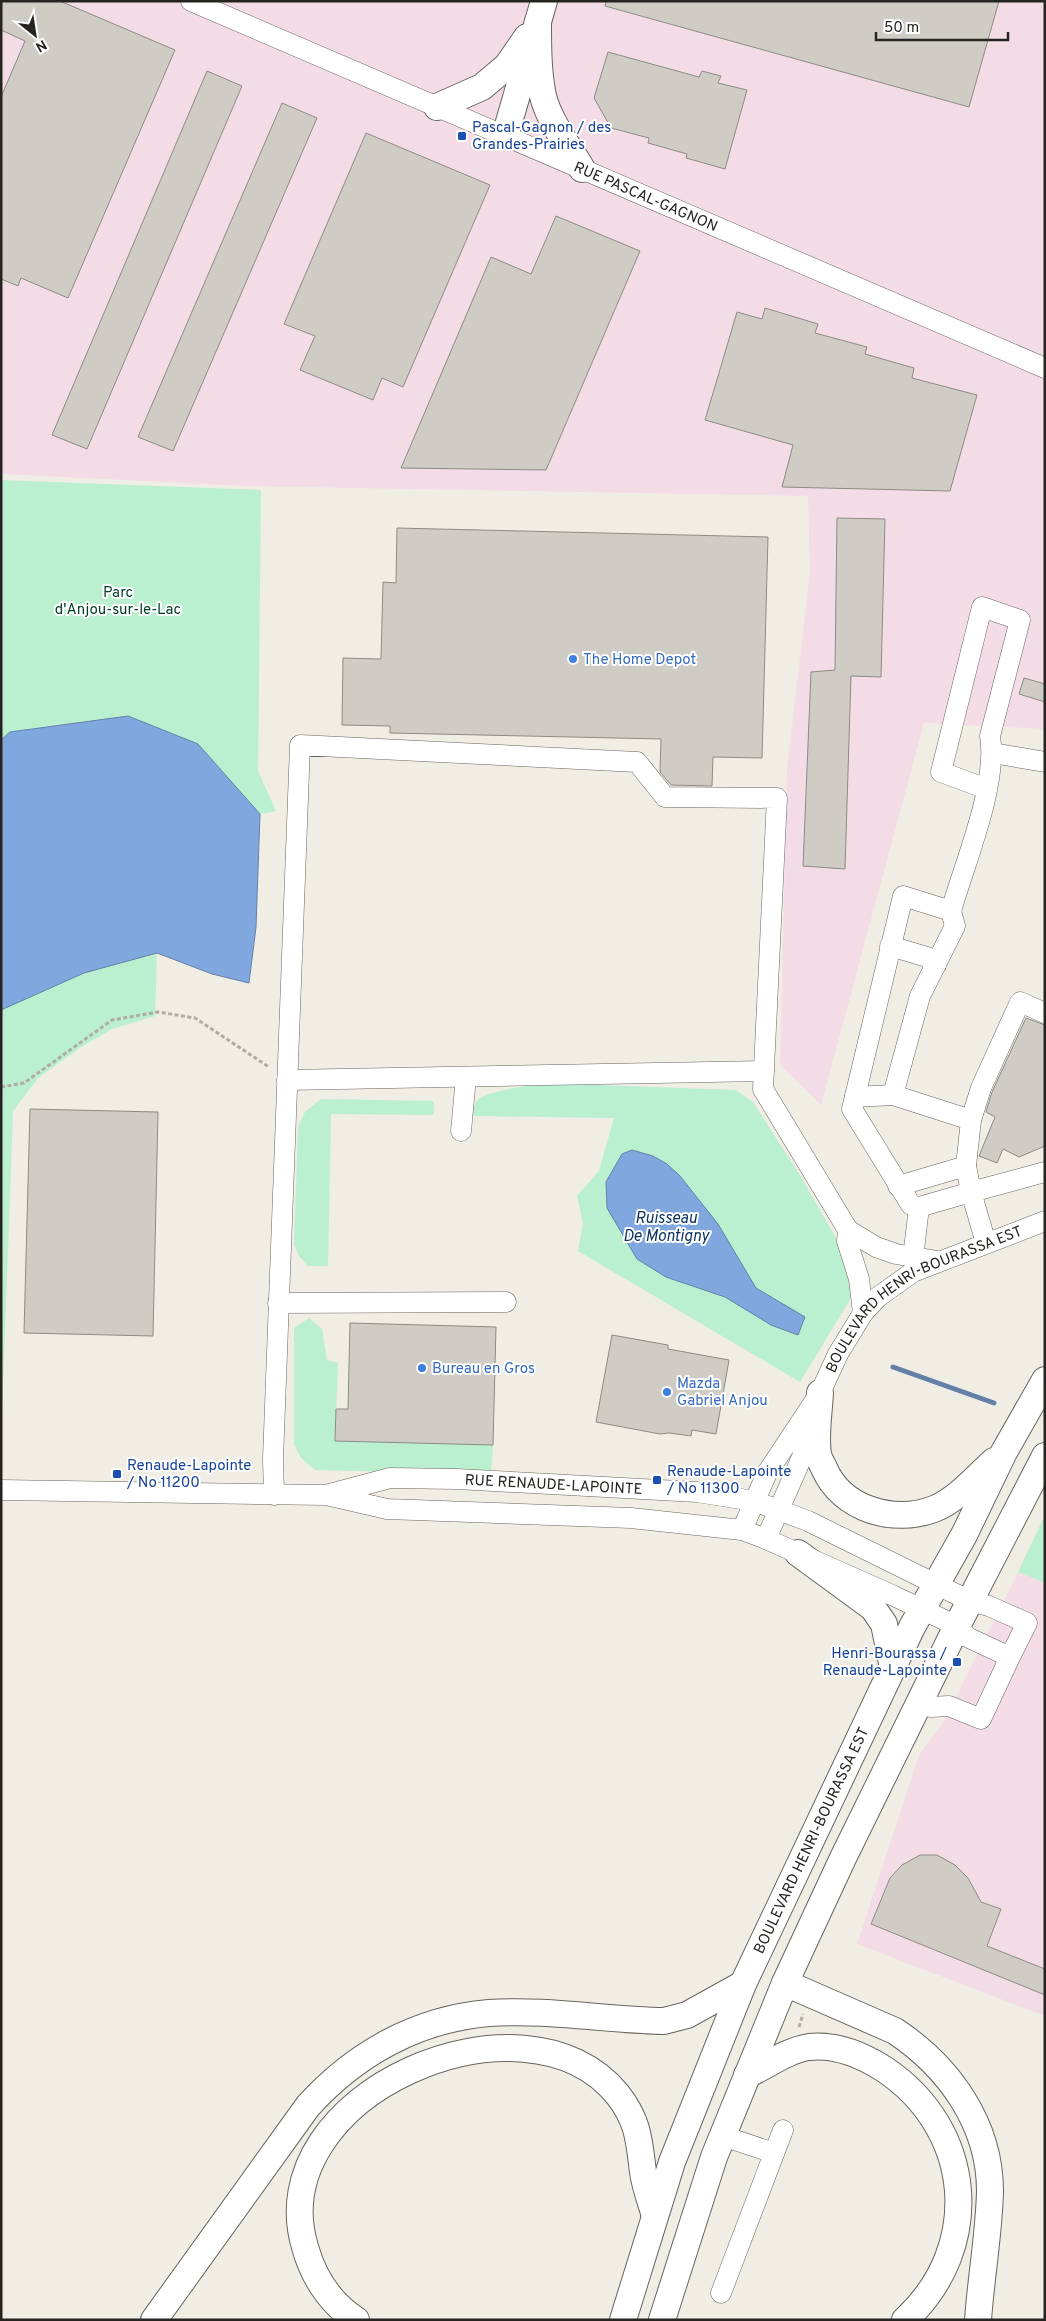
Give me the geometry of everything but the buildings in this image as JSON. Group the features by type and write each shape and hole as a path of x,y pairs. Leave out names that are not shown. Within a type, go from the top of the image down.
{"main road":[{"path":"437,107 482,87 507,66 541,12"},
{"path":"505,136 541,12"},
{"path":"541,12 538,60 544,98 556,124 582,169"},
{"name":"BOULEVARD HENRI-BOURASSA EST","path":"623,2320 672,2162 743,1984 922,1609 964,1535 1004,1452 1045,1380"},
{"path":"820,1393 818,1455 830,1482 850,1501 878,1513 910,1516 936,1508 961,1491 1004,1452"},
{"path":"662,2320 701,2194 785,1983 843,1858 957,1626 1045,1456"},
{"path":"798,1554 873,1608 884,1624 893,1668"},
{"path":"785,1983 895,2031 924,2052 938,2066 950,2079 967,2104 983,2145 990,2189 978,2320"},
{"path":"154,2320 308,2106 323,2089 352,2065 386,2043 437,2022 490,2013 664,2021 687,2015 743,1984"},
{"path":"747,2075 798,2050 808,2047 835,2048 864,2058 892,2074 916,2095 934,2120 948,2147 956,2176 958,2190 957,2224 951,2254 936,2284 926,2298 905,2320"},
{"path":"356,2320 339,2306 328,2293 312,2268 306,2253 300,2212 305,2177 312,2160 328,2133 356,2103 390,2079 431,2061 472,2051 513,2049 565,2058 596,2074 617,2094 635,2125 641,2144 643,2172 655,2216"}],"street":[{"name":"RUE PASCAL-GAGNON","path":"192,1 1045,368"},
{"path":"893,1095 920,996 955,926 951,911 988,789 993,753 990,736 1020,620 982,607 941,772 988,789"},
{"path":"274,1495 272,1459 300,746 637,762 665,797 776,798 763,1089 848,1230 876,1247 913,1258 937,1261"},
{"path":"993,753 1045,762"},
{"path":"951,911 902,896 852,1109 910,1205 919,1207 1045,1172"},
{"path":"890,946 927,957 936,966"},
{"path":"986,1243 971,1192 966,1166 971,1120 981,1088 1020,1002 1043,1009"},
{"path":"287,1080 764,1071"},
{"path":"461,1131 466,1077"},
{"path":"855,1097 893,1095 971,1120"},
{"path":"898,1186 966,1166"},
{"path":"913,1258 919,1207"},
{"name":"BOULEVARD HENRI-BOURASSA EST","path":"766,1538 802,1457 820,1393 838,1354 863,1313 878,1297 913,1272 937,1261 1045,1221"},
{"path":"848,1230 847,1241 860,1278 863,1313"},
{"path":"278,1303 506,1302"},
{"name":"BOULEVARD HENRI-BOURASSA EST","path":"742,1530 754,1501 782,1448 820,1393"},
{"name":"RUE RENAUDE-LAPOINTE","path":"1,1490 326,1495 387,1509 631,1518 742,1530 766,1538 922,1609 957,1626 967,1636 1010,1657 1026,1623 935,1584 816,1525 754,1501 697,1492 634,1488 457,1479 390,1478 326,1495"},
{"path":"631,1518 634,1488"},
{"path":"919,1704 931,1707 949,1706 981,1719 1010,1657"},
{"path":"722,2293 783,2130"},
{"path":"735,2140 774,2153"}],"path":[{"path":"1,1087 24,1083 112,1020 158,1012 195,1018 287,1080"},
{"path":"797,2033 804,2008"}],"shaded area":[{"path":"1,1 1045,1 1045,729 924,723 821,1105 780,1065 787,769 810,571 808,496 245,486 1,474"},
{"path":"1018,1572 1045,1583 1045,2016 857,1944 919,1755 944,1721"}],"green space":[{"name":"Parc d'Anjou-sur-le-Lac","path":"1,480 261,490 258,771 276,811 260,814 198,744 10,732 1,740"},
{"path":"157,952 155,1016 112,1029 81,1047 38,1078 13,1111 1,1440 1,1010 84,973"},
{"path":"543,1083 736,1090 753,1102 801,1177 851,1264 854,1293 800,1382 578,1251 583,1223 577,1196 599,1171 614,1118 473,1116 476,1102 486,1095"},
{"path":"321,1099 434,1101 434,1115 331,1114 328,1266 308,1266 299,1256 294,1244 298,1127 305,1112"},
{"path":"309,1318 322,1329 327,1360 338,1363 335,1441 493,1445 491,1474 315,1470 301,1458 294,1444 294,1328"},
{"path":"1045,1515 1045,1583 1018,1572"}],"water":[{"path":"128,716 198,744 260,814 256,927 249,983 212,974 157,953 84,973 1,1010 1,740 10,732"},
{"name":"Ruisseau De Montigny","path":"632,1150 653,1156 667,1164 680,1176 718,1224 756,1288 805,1317 798,1335 771,1325 725,1297 666,1277 637,1259 607,1208 606,1182 622,1154"}],"waterway":[{"name":"Ruisseau De Montigny","path":"893,1367 994,1403"}],"place":[{"name":"Pascal-Gagnon / des Grandes-Prairies","path":"462,136"},
{"name":"The Home Depot","path":"573,659"},
{"name":"Bureau en Gros","path":"422,1368"},
{"name":"Mazda Gabriel Anjou","path":"667,1392"},
{"name":"Renaude-Lapointe / No 11200","path":"117,1474"},
{"name":"Renaude-Lapointe / No 11300","path":"657,1480"},
{"name":"Henri-Bourassa / Renaude-Lapointe","path":"957,1662"}]}
